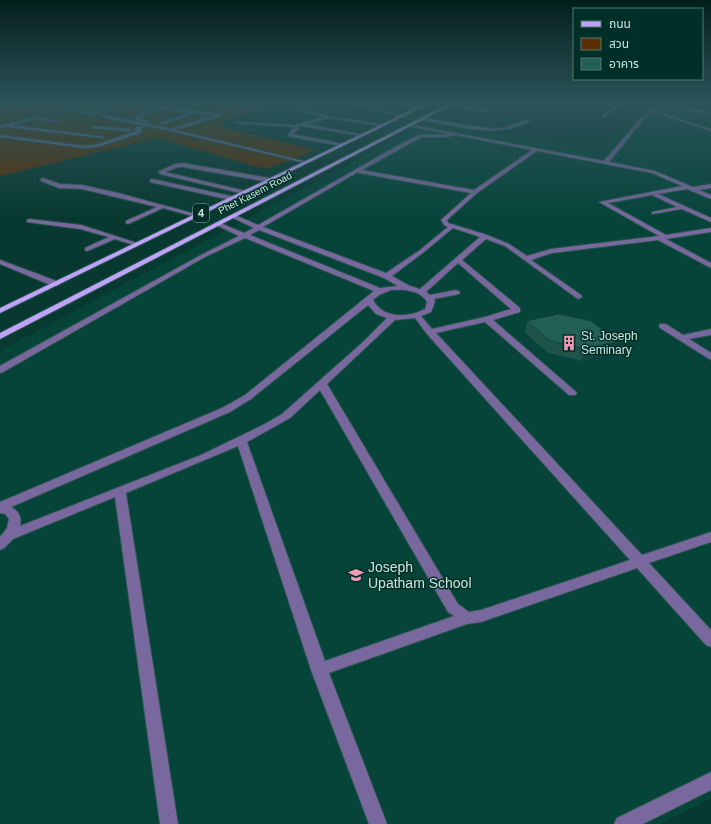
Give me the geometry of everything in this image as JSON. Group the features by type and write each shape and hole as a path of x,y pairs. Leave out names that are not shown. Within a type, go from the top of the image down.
{"main road":[{"name":"Phet Kasem Road","path":"0,311 351,140"},
{"name":"Phet Kasem Road","path":"0,336 381,140"}],"street":[{"path":"33,140 74,146 95,146 113,140"},
{"path":"86,140 90,141"},
{"path":"220,140 306,162"},
{"path":"316,140 341,145"},
{"path":"0,370 203,256 244,236 413,140"},
{"path":"488,140 653,172 711,197"},
{"path":"605,163 624,140"},
{"path":"74,146 90,141"},
{"path":"536,150 501,173 476,192 444,220 446,224 452,227 485,236 507,246 578,297"},
{"path":"244,192 161,173 180,165 269,180"},
{"path":"359,171 476,192"},
{"path":"231,178 238,175"},
{"path":"42,180 60,186 82,187 163,206 196,216"},
{"path":"152,181 231,198"},
{"path":"218,185 224,181"},
{"path":"711,186 652,193 602,202 711,266"},
{"path":"652,193 711,220"},
{"path":"128,222 163,206"},
{"path":"654,213 684,207"},
{"path":"233,216 387,276 407,288 421,292 429,298 431,302 428,310 417,316 393,317 380,313 372,307 369,300"},
{"path":"29,220 81,227 113,238 137,244"},
{"path":"218,224 380,291"},
{"path":"387,276 422,252 452,227"},
{"path":"526,259 551,251 662,238 711,230"},
{"path":"421,292 485,236"},
{"path":"87,249 113,238"},
{"path":"430,332 487,319 517,310 516,307 458,260"},
{"path":"0,262 56,284"},
{"path":"0,508 226,410 248,397 369,300 373,295 380,291 393,288 407,288"},
{"path":"429,298 456,292"},
{"path":"417,316 639,563 711,640"},
{"path":"10,535 199,460 242,441 286,416 366,344 393,317"},
{"path":"487,319 572,393"},
{"path":"664,326 711,357"},
{"path":"682,338 711,332"},
{"path":"321,383 453,608 466,618"},
{"path":"242,441 280,558 378,824"},
{"path":"120,491 169,824"},
{"path":"0,508 10,512 14,517 15,522 14,528 10,535 0,545"},
{"path":"320,670 466,618 481,616 639,563 711,537"},
{"path":"623,824 711,781"}],"shaded area":[{"name":"Joseph Upatham School","path":"394,140 539,140 602,151 613,140 711,140 711,798 661,824 0,824 0,351"}],"green space":[{"path":"0,140 147,140 0,176"},
{"path":"166,140 277,140 316,150 266,169"}],"building":[{"path":"559,314 591,321 618,341 585,349 550,341 527,321"}],"place":[{"name":"St. Joseph Seminary","path":"569,343"},
{"name":"Joseph Upatham School","path":"356,575"}]}
